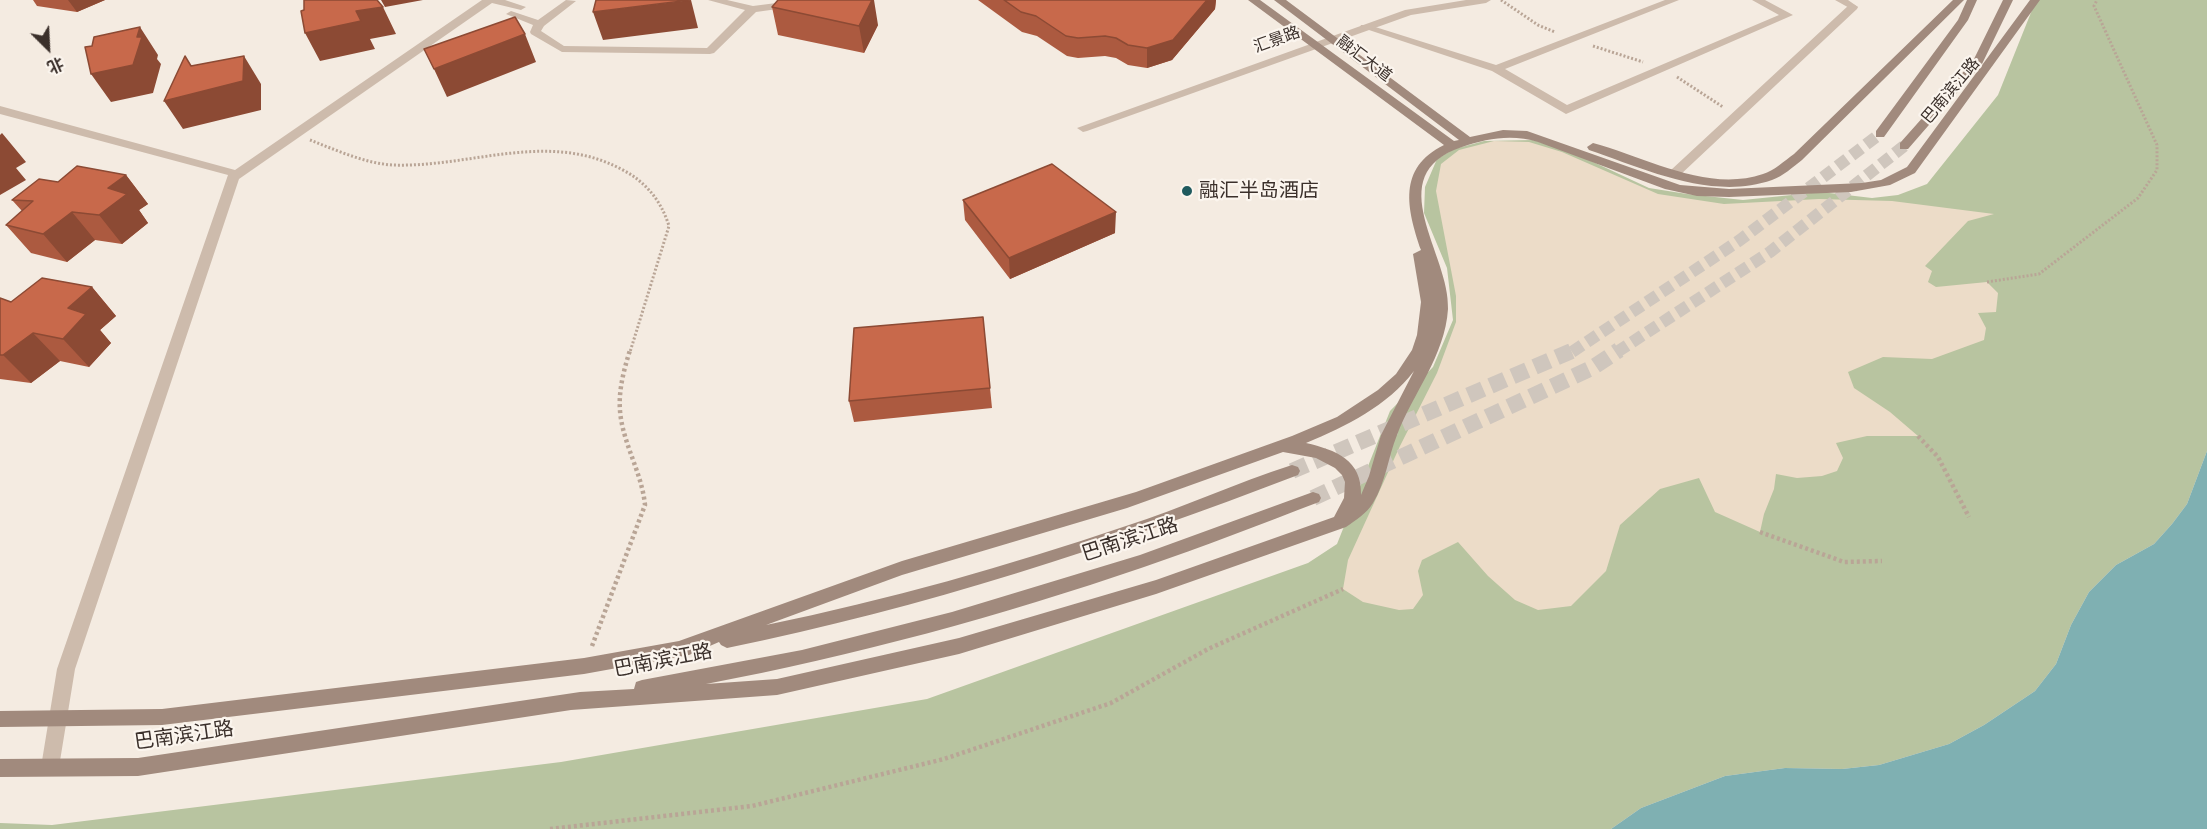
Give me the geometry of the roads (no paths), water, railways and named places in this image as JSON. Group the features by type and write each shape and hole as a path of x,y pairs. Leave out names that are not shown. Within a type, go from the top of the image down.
{"main road":[{"name":"融汇大道","path":"1253,0 1457,141"},
{"name":"融汇大道","path":"1279,0 1333,38 1457,141"},
{"path":"681,648 932,559 1114,506 1277,448 1333,425 1377,399 1402,376 1419,348 1426,323 1429,302 1425,271 1404,206 1404,187 1411,168 1424,154 1457,141 1517,128 1556,136 1675,173 1718,182 1746,182 1768,177 1798,157 1959,0"},
{"name":"巴南滨江路","path":"1880,134 1950,40 1972,0"},
{"name":"巴南滨江路","path":"1905,146 1978,62 2008,0"},
{"path":"572,702 777,687 959,646 1156,587 1340,522 1358,511 1368,498 1389,436 1432,353 1439,328 1442,304 1437,273 1414,208 1414,187 1421,170 1431,158 1457,141 1522,134 1679,189 1718,194 1751,194 1800,189 1866,189 1892,182 1911,170 2035,0"},
{"path":"1277,448 1302,447 1319,451 1342,465 1350,474 1354,485 1351,503 1340,522"},
{"name":"巴南滨江路","path":"0,719 162,717 584,666 803,625 938,590 1126,533 1292,471"},
{"name":"巴南滨江路","path":"0,768 138,766 572,702 802,658 952,619 1142,561 1313,498"}],"street":[{"path":"50,767 66,669 233,177 490,0 520,7"},
{"path":"530,0 511,14 539,24"},
{"path":"571,0 539,24 535,32 562,50 710,51 753,9"},
{"path":"713,0 753,9 790,4 801,5"},
{"name":"汇景路","path":"1083,128 1409,12 1486,0"},
{"path":"1496,69 1674,0"},
{"path":"1365,27 1496,69 1566,110 1788,15 1756,0"},
{"path":"1675,173 1853,7 1840,0"},
{"path":"0,110 237,174"}],"water":[{"path":"2207,451 2207,829 1611,829 1641,808 1725,776 1785,768 1842,769 1879,765 1949,744 1984,725 2035,691 2056,664 2071,625 2089,592 2116,565 2154,544 2172,524 2187,504"}],"tunnel":[{"path":"1572,352 1740,240 1880,134"},
{"path":"1617,352 1770,252 1904,146"},
{"path":"1292,471 1574,350"},
{"path":"1313,498 1592,368 1619,350"}],"place":[{"name":"融汇半岛酒店","path":"1187,191"}]}
